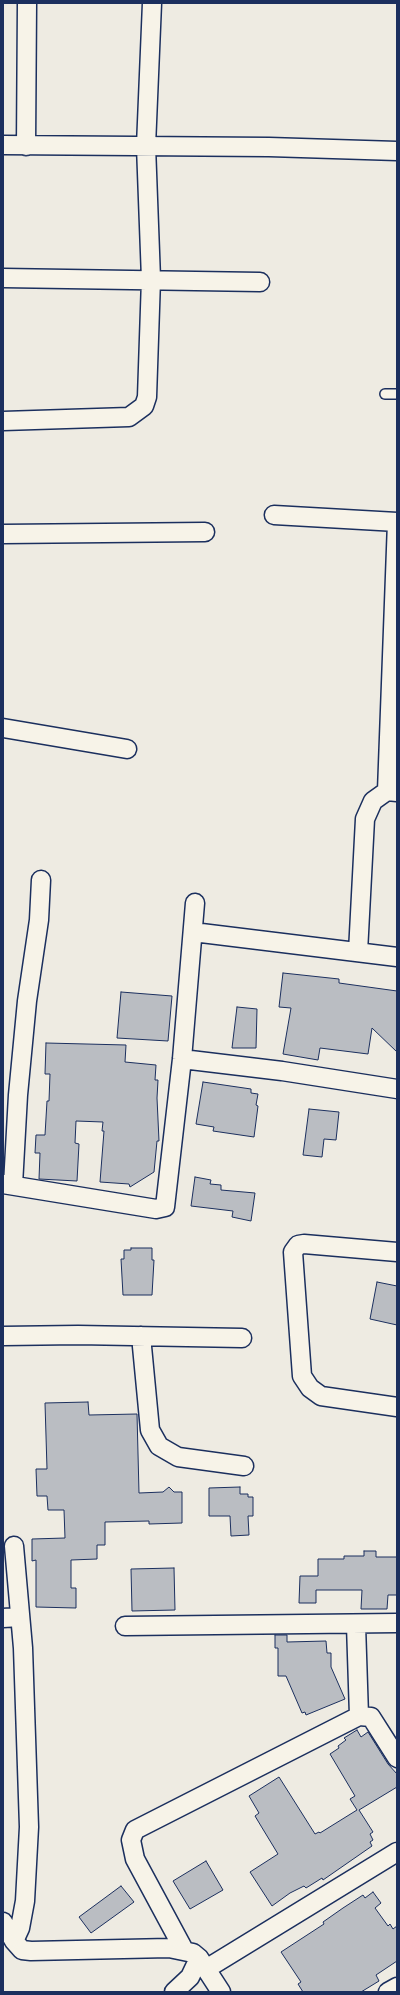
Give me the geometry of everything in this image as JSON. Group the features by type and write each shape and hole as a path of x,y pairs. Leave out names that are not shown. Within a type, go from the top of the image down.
{"street":[{"path":"26,146 27,3"},
{"path":"3,421 129,417 137,413 144,406 147,397 151,279 146,146 152,3"},
{"path":"3,145 269,147 397,151"},
{"path":"3,278 151,279 260,282"},
{"path":"274,515 397,522 392,791 373,801 365,819 358,952"},
{"path":"3,534 206,532"},
{"path":"3,728 127,748"},
{"path":"42,880 39,920 27,1001 8,1185 156,1209 165,1207 182,1059 195,903"},
{"path":"192,932 397,957"},
{"path":"182,1059 282,1071 397,1089"},
{"path":"397,1252 304,1244 298,1245 293,1252 302,1376 310,1388 321,1396 397,1407"},
{"path":"3,1336 242,1338"},
{"path":"141,1336 150,1430 159,1446 178,1457 244,1466"},
{"path":"14,1546 11,1617 23,1648 29,1827 25,1901 20,1928 14,1941"},
{"path":"125,1626 356,1625 397,1623"},
{"path":"356,1625 359,1716"},
{"path":"221,1992 196,1959 135,1859 131,1840 135,1830 359,1716 371,1717 397,1758"},
{"path":"174,1992 190,1977 196,1959 397,1852"},
{"path":"3,1922 14,1941 22,1950 168,1948 196,1959"},
{"path":"388,1992 397,1987"}],"lane":[{"path":"385,394 397,394"}],"building":[{"path":"283,973 339,979 339,983 397,991 397,1052 372,1028 368,1054 320,1048 318,1060 283,1054 291,1008 279,1007"},
{"path":"121,992 172,996 168,1041 117,1038"},
{"path":"237,1007 257,1009 256,1048 232,1048"},
{"path":"46,1043 126,1045 125,1062 156,1065 155,1080 158,1080 157,1098 159,1141 157,1141 154,1172 130,1187 129,1184 100,1182 104,1131 102,1131 103,1122 76,1121 75,1143 79,1144 77,1181 39,1179 40,1153 35,1153 36,1135 45,1135 47,1101 49,1101 50,1074 45,1074"},
{"path":"203,1082 251,1089 251,1093 258,1094 254,1137 213,1131 214,1127 196,1124"},
{"path":"309,1109 339,1112 336,1140 324,1139 322,1157 303,1155"},
{"path":"195,1177 211,1180 210,1184 221,1185 221,1190 255,1193 251,1221 232,1217 233,1211 191,1206"},
{"path":"131,1248 152,1248 152,1260 154,1260 152,1295 123,1295 121,1259 124,1259 124,1250 131,1250"},
{"path":"377,1282 397,1286 397,1325 370,1319"},
{"path":"88,1402 89,1415 137,1414 139,1493 163,1492 169,1487 174,1492 182,1492 182,1523 149,1524 149,1521 105,1522 105,1545 97,1545 97,1559 71,1560 71,1588 76,1588 76,1608 36,1607 36,1560 32,1561 32,1539 65,1538 64,1510 48,1510 47,1496 37,1496 36,1469 47,1469 45,1403"},
{"path":"240,1487 240,1494 248,1494 248,1497 253,1497 253,1516 248,1516 249,1535 231,1536 230,1516 209,1516 209,1488"},
{"path":"364,1551 376,1551 376,1557 397,1557 397,1595 388,1595 387,1609 361,1609 362,1590 316,1590 316,1603 299,1603 300,1576 318,1576 318,1559 344,1559 344,1556 364,1556"},
{"path":"174,1568 175,1610 132,1611 131,1569"},
{"path":"275,1635 287,1635 287,1642 326,1641 327,1653 331,1653 331,1667 345,1699 306,1715 305,1712 302,1713 286,1676 278,1676 278,1648 275,1648"},
{"path":"357,1730 361,1737 368,1732 388,1764 397,1774 397,1787 359,1810 373,1832 370,1834 373,1840 370,1842 372,1846 323,1880 322,1878 306,1888 304,1886 290,1893 272,1906 250,1872 278,1854 255,1816 259,1813 249,1796 279,1777 315,1834 320,1833 357,1810 350,1799 355,1796 330,1754 339,1748 338,1746 346,1740 344,1738"},
{"path":"206,1861 223,1890 190,1909 173,1881"},
{"path":"121,1886 134,1902 91,1933 79,1917"},
{"path":"373,1892 381,1903 375,1908 388,1926 390,1924 393,1929 397,1926 397,1961 376,1975 379,1981 361,1992 303,1992 298,1984 301,1982 281,1952 324,1924 323,1922 343,1908 363,1895 365,1898"}]}
